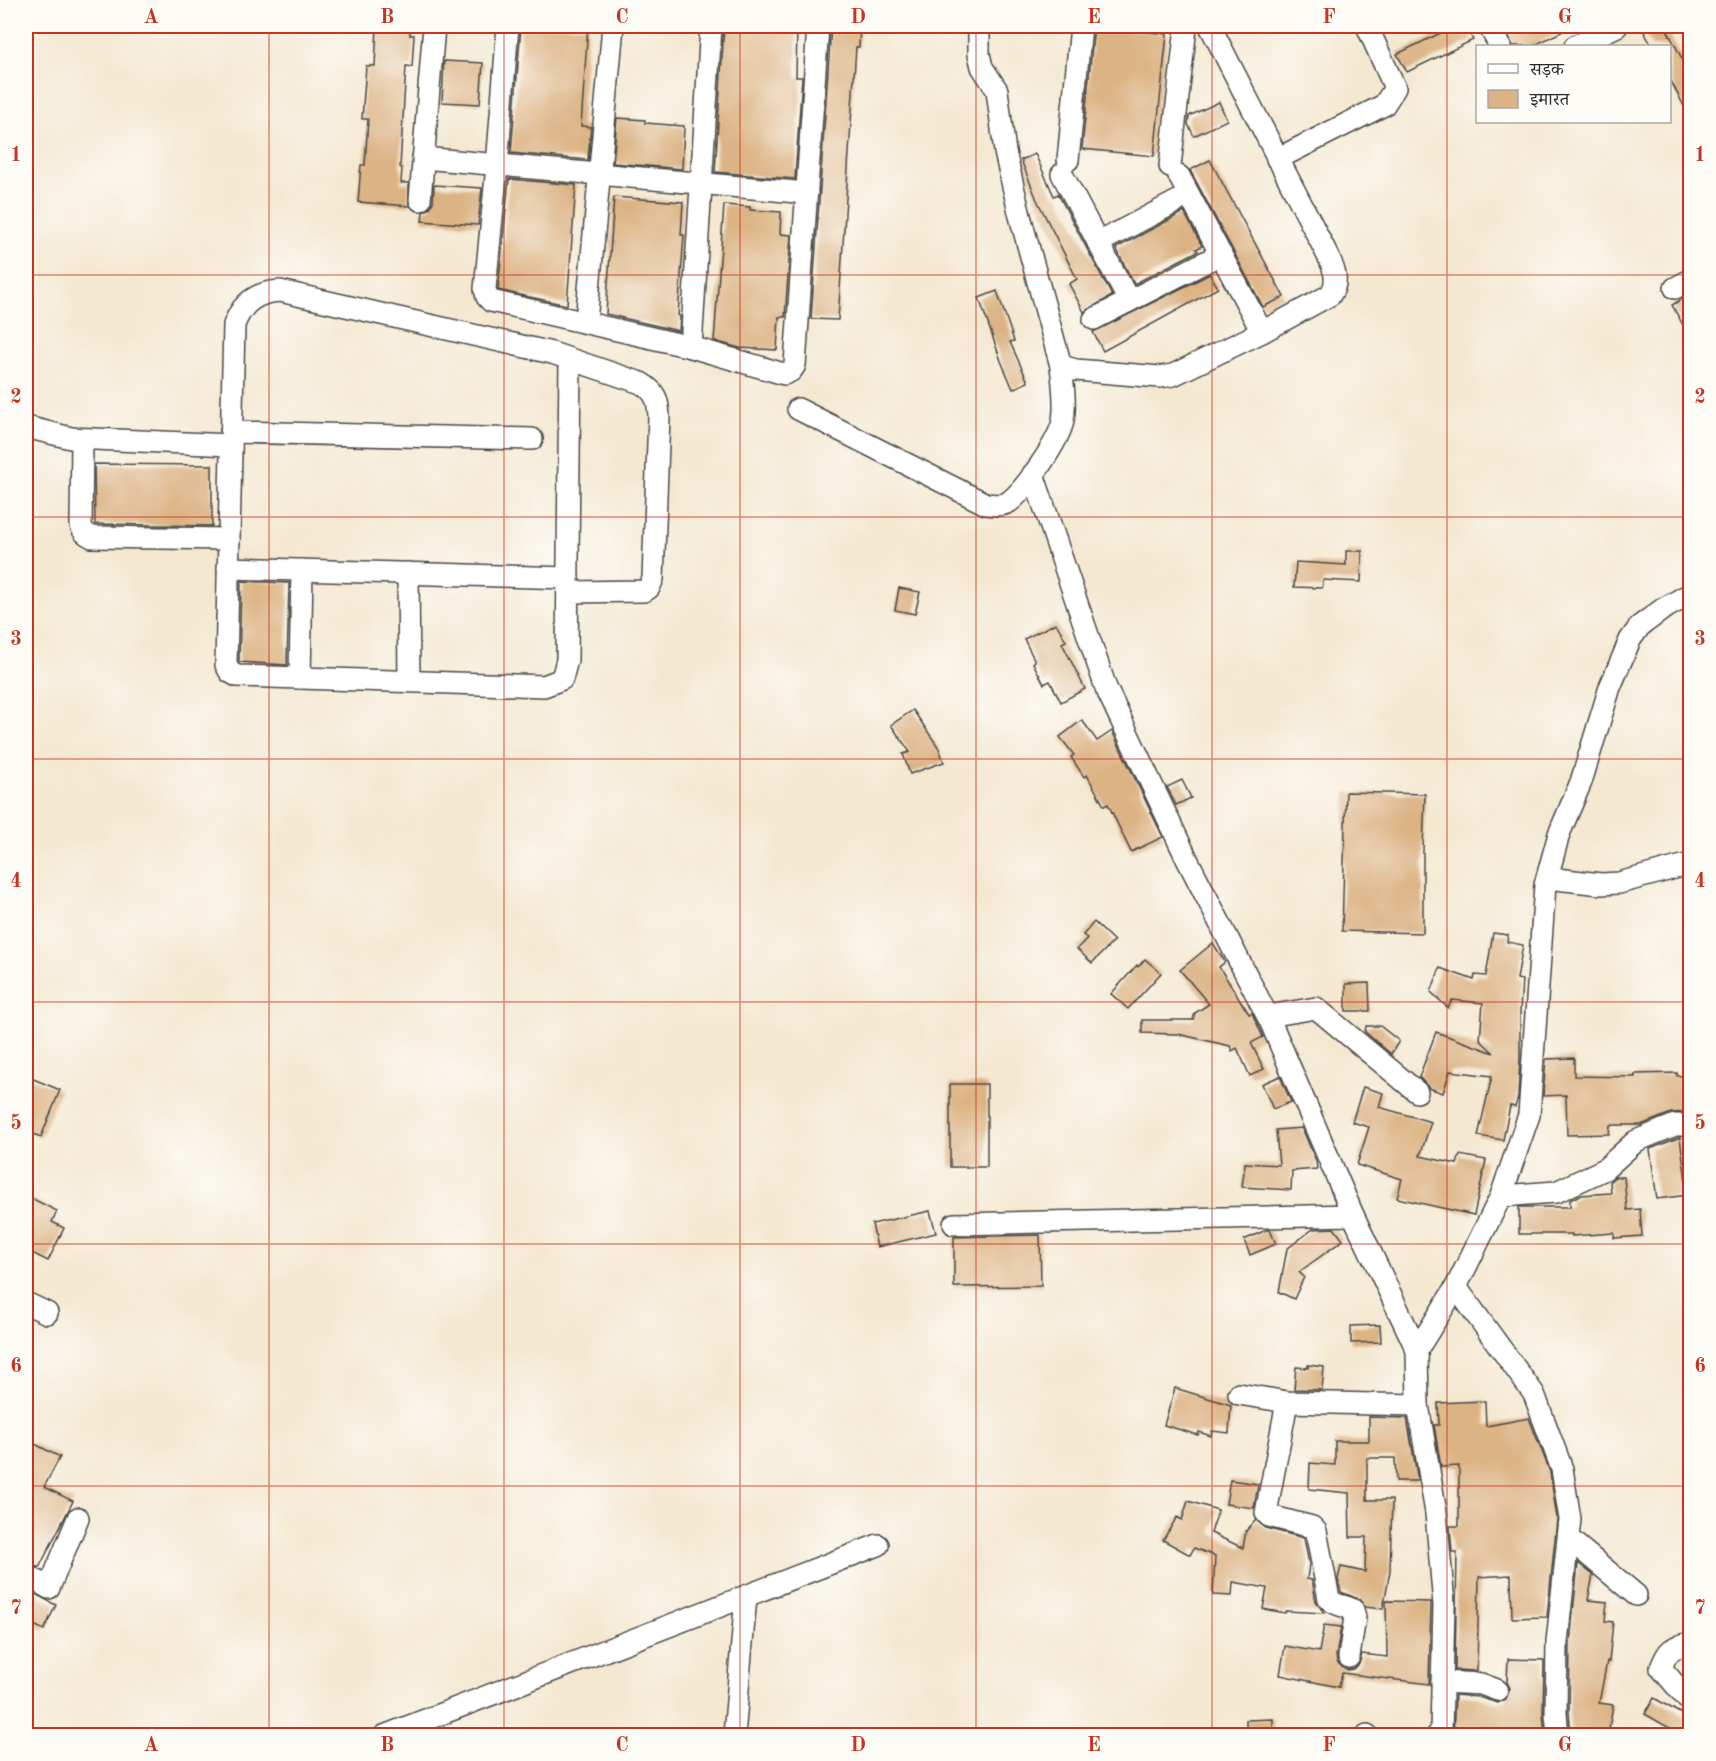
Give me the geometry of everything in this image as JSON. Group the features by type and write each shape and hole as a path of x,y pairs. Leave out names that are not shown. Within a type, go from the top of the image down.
{"street":[{"path":"420,200 434,26"},
{"path":"508,26 485,290 487,297 491,301 691,347 784,374 791,371 795,365 818,26"},
{"path":"586,322 613,26"},
{"path":"691,347 711,26"},
{"path":"798,409 986,504 996,505 1010,501 1037,469 1056,440 1064,412 1061,366 1005,152 997,90 980,60 979,26"},
{"path":"1081,26 1065,167 1098,243 1129,301"},
{"path":"1183,26 1175,171 1262,332"},
{"path":"1061,366 1076,370 1160,377 1173,375 1323,300 1335,289 1335,272 1329,258 1210,26"},
{"path":"1277,159 1384,105 1395,88 1367,26"},
{"path":"1489,26 1499,45"},
{"path":"1577,45 1602,29"},
{"path":"423,158 807,193"},
{"path":"1098,243 1189,195"},
{"path":"1094,319 1221,255"},
{"path":"228,568 408,573 568,585 644,591 651,585 653,579 659,416 657,397 651,389 641,383 570,359 552,353 280,291 266,292 246,302 238,313 234,325 231,439 229,539 228,568 226,665 230,672 237,676 544,686 562,679 567,660 568,585 570,359"},
{"path":"26,427 82,439 532,439"},
{"path":"82,439 81,525 87,534 92,537 229,539"},
{"path":"1037,469 1106,688 1188,861 1268,1016 1353,1215 1417,1350 1418,1405 1436,1513 1444,1605 1441,1732 1437,1736"},
{"path":"300,678 302,570"},
{"path":"408,573 409,681"},
{"path":"1417,1350 1456,1287 1501,1196 1529,1115 1547,878 1559,834 1581,782 1610,687 1630,640 1640,626 1652,616 1690,594"},
{"path":"1547,878 1601,884 1619,883 1690,864"},
{"path":"1268,1016 1316,1008 1417,1092"},
{"path":"1501,1196 1556,1192 1605,1169 1636,1141 1675,1125 1690,1125"},
{"path":"954,1224 1353,1215"},
{"path":"1456,1287 1534,1394 1562,1469 1570,1519 1557,1642 1558,1736"},
{"path":"26,1303 47,1313"},
{"path":"1239,1394 1287,1402 1418,1405"},
{"path":"1287,1402 1266,1513 1269,1516 1312,1527 1316,1531 1329,1599 1333,1604 1353,1610 1355,1617 1349,1657"},
{"path":"26,1575 49,1588 78,1518"},
{"path":"1569,1539 1635,1595"},
{"path":"384,1736 878,1545"},
{"path":"734,1736 746,1596"},
{"path":"1690,1643 1672,1648 1666,1654 1661,1668 1690,1702"},
{"path":"1442,1682 1481,1684 1497,1690"}],"building":[{"path":"377,26 410,26 410,35 414,35 412,67 406,66 400,167 402,168 401,183 409,183 409,206 358,202 361,165 365,165 368,119 362,119 366,66 375,66"},
{"path":"521,26 588,26 581,126 591,127 588,160 511,153"},
{"path":"724,26 797,26 796,77 802,77 795,179 715,172"},
{"path":"831,26 860,26 859,47 856,47 838,320 811,319"},
{"path":"1094,26 1167,34 1154,156 1082,149"},
{"path":"1455,26 1465,26 1473,40 1407,72 1397,54"},
{"path":"1503,26 1573,26 1535,45 1512,45"},
{"path":"1652,26 1665,26 1690,74 1690,118 1671,81 1671,45 1651,45 1643,30"},
{"path":"444,61 483,63 480,104 442,102"},
{"path":"1219,102 1227,120 1194,136 1188,124 1189,116"},
{"path":"617,118 684,126 682,169 613,163"},
{"path":"1035,154 1054,196 1058,194 1112,296 1084,312 1069,284 1077,279 1037,200 1021,160"},
{"path":"1210,160 1284,297 1263,307 1190,170"},
{"path":"509,179 576,185 567,305 498,290"},
{"path":"434,185 482,188 478,225 422,221 423,212 430,208 433,202"},
{"path":"614,197 683,202 681,235 684,235 678,315 680,316 679,331 606,314"},
{"path":"724,205 781,212 780,234 791,235 785,317 779,317 777,350 740,348 714,341"},
{"path":"1184,212 1202,246 1196,249 1198,251 1134,284 1116,248"},
{"path":"1210,274 1218,288 1103,351 1093,332"},
{"path":"997,291 1014,341 1010,342 1028,382 1013,389 979,298"},
{"path":"1690,294 1690,338 1672,305"},
{"path":"94,464 212,465 212,526 95,524"},
{"path":"1346,551 1362,551 1361,582 1323,580 1322,588 1294,587 1296,562 1346,565"},
{"path":"241,581 289,583 287,665 239,662"},
{"path":"899,588 920,592 915,614 895,610"},
{"path":"1056,623 1066,641 1062,643 1085,689 1061,702 1050,681 1044,684 1024,639"},
{"path":"913,710 939,748 944,762 910,774 903,754 910,752 891,725"},
{"path":"1082,720 1097,741 1112,731 1163,837 1131,852 1108,804 1104,806 1087,775 1084,777 1071,757 1074,755 1060,737"},
{"path":"1182,780 1191,798 1176,805 1167,787"},
{"path":"1346,792 1425,794 1423,933 1342,931"},
{"path":"1094,922 1114,941 1092,963 1077,949 1087,938 1083,935"},
{"path":"1493,933 1508,935 1507,942 1523,945 1517,979 1522,980 1518,1097 1515,1107 1510,1106 1503,1140 1478,1136 1492,1076 1450,1071 1443,1093 1429,1088 1419,1077 1436,1032 1494,1053 1480,1040 1483,1003 1452,1000 1448,1008 1431,992 1440,968 1474,980 1475,975 1486,976"},
{"path":"1213,943 1225,962 1219,967 1249,1014 1252,1013 1263,1037 1251,1043 1264,1069 1250,1076 1237,1048 1232,1051 1230,1046 1178,1034 1142,1033 1142,1020 1193,1020 1195,1013 1209,1004 1180,970"},
{"path":"1145,959 1161,973 1128,1009 1111,994"},
{"path":"1369,983 1370,1011 1346,1011 1346,984"},
{"path":"1366,1026 1380,1026 1399,1041 1391,1054 1365,1032"},
{"path":"1574,1058 1574,1076 1635,1077 1635,1074 1677,1073 1677,1076 1690,1075 1690,1112 1671,1113 1641,1125 1610,1125 1609,1134 1567,1135 1566,1095 1543,1096 1546,1059"},
{"path":"26,1076 60,1090 41,1137 26,1131"},
{"path":"1280,1076 1291,1102 1273,1109 1262,1084"},
{"path":"950,1084 987,1084 987,1167 950,1167"},
{"path":"1363,1087 1383,1093 1379,1107 1431,1122 1420,1156 1457,1164 1460,1155 1486,1160 1474,1215 1397,1198 1402,1179 1357,1165 1369,1127 1352,1122"},
{"path":"1302,1128 1316,1161 1317,1169 1292,1171 1291,1190 1242,1187 1245,1163 1279,1165 1276,1130"},
{"path":"1680,1138 1688,1195 1657,1199 1650,1149"},
{"path":"1615,1177 1624,1177 1627,1210 1640,1209 1642,1236 1614,1238 1614,1233 1572,1236 1572,1234 1519,1234 1519,1207 1570,1207 1570,1200 1580,1195 1611,1193 1610,1181"},
{"path":"31,1198 57,1211 52,1222 64,1228 48,1261 26,1250 26,1209"},
{"path":"930,1211 936,1233 877,1247 872,1224"},
{"path":"1334,1228 1343,1240 1299,1272 1304,1277 1294,1299 1279,1292 1287,1249 1313,1229"},
{"path":"1270,1230 1276,1244 1250,1255 1244,1240"},
{"path":"1040,1235 1041,1286 954,1287 954,1237"},
{"path":"1380,1325 1381,1342 1351,1343 1351,1326"},
{"path":"1308,1365 1324,1367 1322,1390 1294,1389 1296,1367 1308,1368"},
{"path":"1175,1388 1231,1405 1229,1433 1212,1431 1211,1436 1199,1432 1198,1435 1164,1425"},
{"path":"1485,1401 1486,1426 1529,1418 1550,1472 1557,1519 1547,1617 1512,1618 1511,1575 1479,1577 1477,1671 1455,1670 1457,1552 1452,1552 1450,1526 1459,1526 1459,1466 1441,1467 1434,1425 1439,1425 1438,1403"},
{"path":"1369,1417 1407,1418 1418,1481 1396,1481 1395,1458 1367,1458 1367,1500 1392,1500 1390,1571 1383,1609 1365,1607 1359,1599 1341,1592 1338,1579 1341,1567 1365,1572 1366,1537 1350,1537 1349,1493 1309,1489 1310,1463 1335,1465 1335,1441 1369,1441"},
{"path":"33,1443 60,1457 44,1487 73,1501 39,1568 26,1562 26,1457"},
{"path":"1230,1480 1258,1484 1254,1508 1226,1504"},
{"path":"1188,1501 1218,1510 1211,1533 1243,1548 1246,1531 1256,1520 1266,1528 1304,1538 1309,1564 1307,1579 1312,1580 1316,1601 1324,1613 1286,1611 1285,1613 1263,1609 1267,1588 1233,1582 1232,1596 1213,1595 1215,1556 1194,1548 1190,1555 1163,1540 1177,1517 1182,1520"},
{"path":"1578,1563 1593,1575 1588,1600 1607,1602 1605,1621 1613,1622 1609,1662 1607,1661 1599,1703 1613,1705 1608,1736 1571,1736 1570,1643"},
{"path":"26,1589 56,1605 44,1630 26,1621"},
{"path":"1386,1601 1431,1602 1429,1684 1342,1673 1339,1687 1280,1675 1285,1646 1319,1652 1324,1625 1341,1627 1336,1656 1337,1662 1342,1667 1348,1670 1354,1669 1359,1664 1362,1654 1387,1657"},
{"path":"1508,1659 1544,1660 1545,1736 1453,1736 1455,1695 1478,1697 1498,1703 1506,1699 1510,1688 1507,1682"},
{"path":"1654,1698 1690,1719 1690,1736 1683,1736 1645,1714"},
{"path":"1273,1719 1273,1736 1246,1736 1246,1720"}]}
